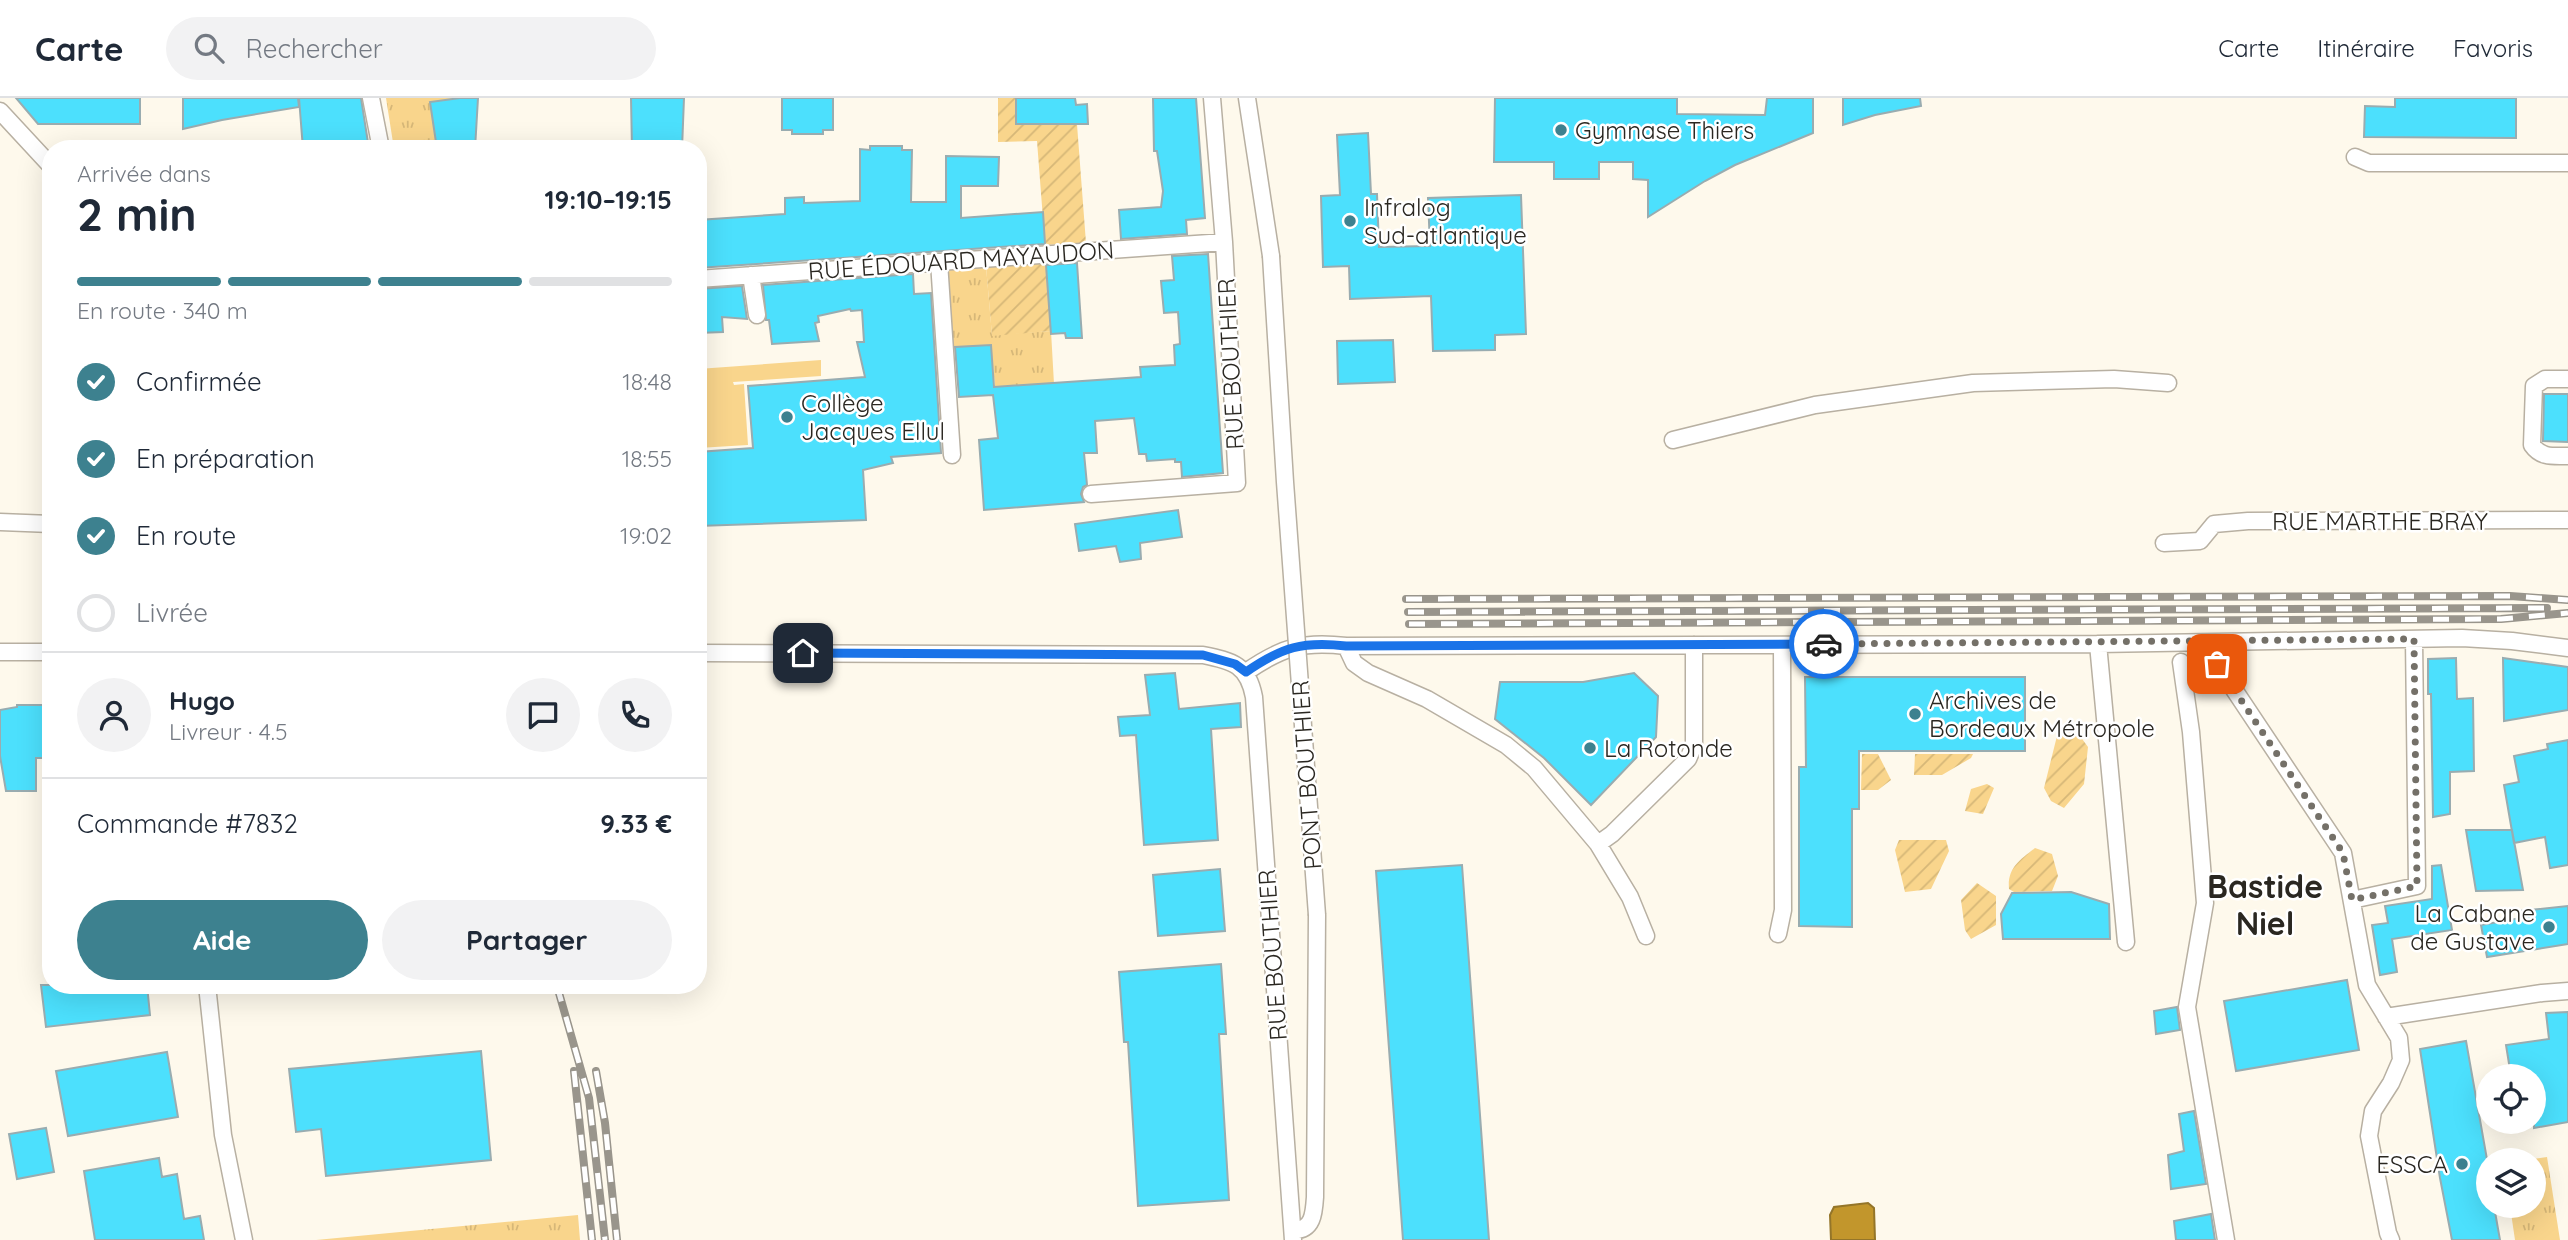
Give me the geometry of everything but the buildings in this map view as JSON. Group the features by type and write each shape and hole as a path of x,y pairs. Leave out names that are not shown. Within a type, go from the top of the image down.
{"street":[{"path":"371,98 379,140"},
{"name":"RUE BOUTHIER","path":"1091,494 1237,483 1224,242 1212,98"},
{"name":"PONT BOUTHIER","path":"1247,98 1271,256 1317,915 1314,1207 1313,1217 1308,1225 1293,1235"},
{"path":"0,111 42,156"},
{"path":"2355,157 2369,163 2568,163"},
{"name":"RUE ÉDOUARD MAYAUDON","path":"707,278 1224,242"},
{"path":"939,262 952,455"},
{"path":"751,275 758,315"},
{"path":"1673,440 1815,405 1973,383 2114,379 2168,383"},
{"path":"2568,379 2545,379 2534,386 2532,445 2537,453 2568,456"},
{"name":"RUE MARTHE BRAY","path":"2164,543 2200,541 2214,524 2248,521 2568,520"},
{"path":"0,522 42,524"},
{"path":"2352,900 2417,886 2414,639"},
{"path":"707,653 1203,655 1235,664 1246,672 1284,649 1318,643 1346,646 2098,644 2414,639 2512,641 2568,648"},
{"path":"2098,644 2126,942"},
{"path":"1598,844 1612,834 1688,759 1694,745 1694,645"},
{"path":"1778,934 1783,910 1782,645"},
{"path":"1346,646 1354,663 1368,673 1427,699 1506,744 1534,768 1598,844 1630,897 1646,936"},
{"path":"0,652 42,652"},
{"path":"2181,662 2191,732 2205,903 2187,1006 2227,1240"},
{"path":"2217,664 2343,853 2367,985 2399,1038 2401,1060 2391,1083 2373,1111 2369,1136 2391,1240"},
{"name":"RUE BOUTHIER","path":"1246,672 1254,697 1293,1235"},
{"path":"2386,1017 2568,991"},
{"path":"208,994 223,1135 244,1240"}],"green space":[{"path":"386,98 478,98 476,140 393,140"},
{"path":"998,98 1075,98 1086,243 1045,245 1037,141 998,142"},
{"path":"1046,262 1051,331 992,336 986,266"},
{"path":"986,266 992,335 1051,331 1054,384 995,387 991,345 952,347 945,268"},
{"path":"821,360 821,376 733,382 734,385 744,384 748,445 707,447 707,368"},
{"path":"2072,725 2088,747 2084,784 2064,808 2051,801 2044,788 2057,736"},
{"path":"1862,754 1878,754 1891,780 1878,790 1861,790"},
{"path":"1915,754 1973,754 1971,758 1942,775 1914,775"},
{"path":"1987,784 1994,788 1983,814 1965,811 1971,789"},
{"path":"1899,840 1946,840 1949,851 1931,889 1905,892 1895,850"},
{"path":"2035,848 2052,854 2058,876 2052,891 2014,892 2009,889 2012,870"},
{"path":"1977,883 1996,896 1996,925 1971,939 1965,930 1961,900"},
{"path":"2546,1157 2560,1240 2515,1240 2512,1218 2546,1218"},
{"path":"578,1215 580,1240 316,1240"}],"shaded area":[{"path":"1868,1203 1874,1208 1875,1240 1831,1240 1830,1215 1834,1207"}],"railway":[{"path":"1406,599 2510,596 2568,600"},
{"path":"1408,612 2547,608"},
{"path":"1409,624 2501,619 2568,613"},
{"path":"559,994 589,1098 605,1240"},
{"path":"574,1071 592,1240"},
{"path":"596,1071 605,1123 617,1240"}],"way so far":[{"path":"1824,644 2098,644 2414,639 2417,886 2352,900 2343,853 2217,664"}],"place":[{"name":"Gymnase Thiers","path":"1561,130"},
{"name":"Infralog Sud-atlantique","path":"1350,221"},
{"name":"Collège Jacques Ellul","path":"787,417"},
{"name":"Archives de Bordeaux Métropole","path":"1915,714"},
{"name":"La Rotonde","path":"1590,748"},
{"name":"La Cabane de Gustave","path":"2549,927"},
{"name":"ESSCA","path":"2462,1164"}],"district":[{"name":"Bastide Niel","path":"2265,904"}],"route":[{"path":"803,653 1203,655 1220,658 1246,672 1284,649 1318,643 1346,646 1824,644"}]}
